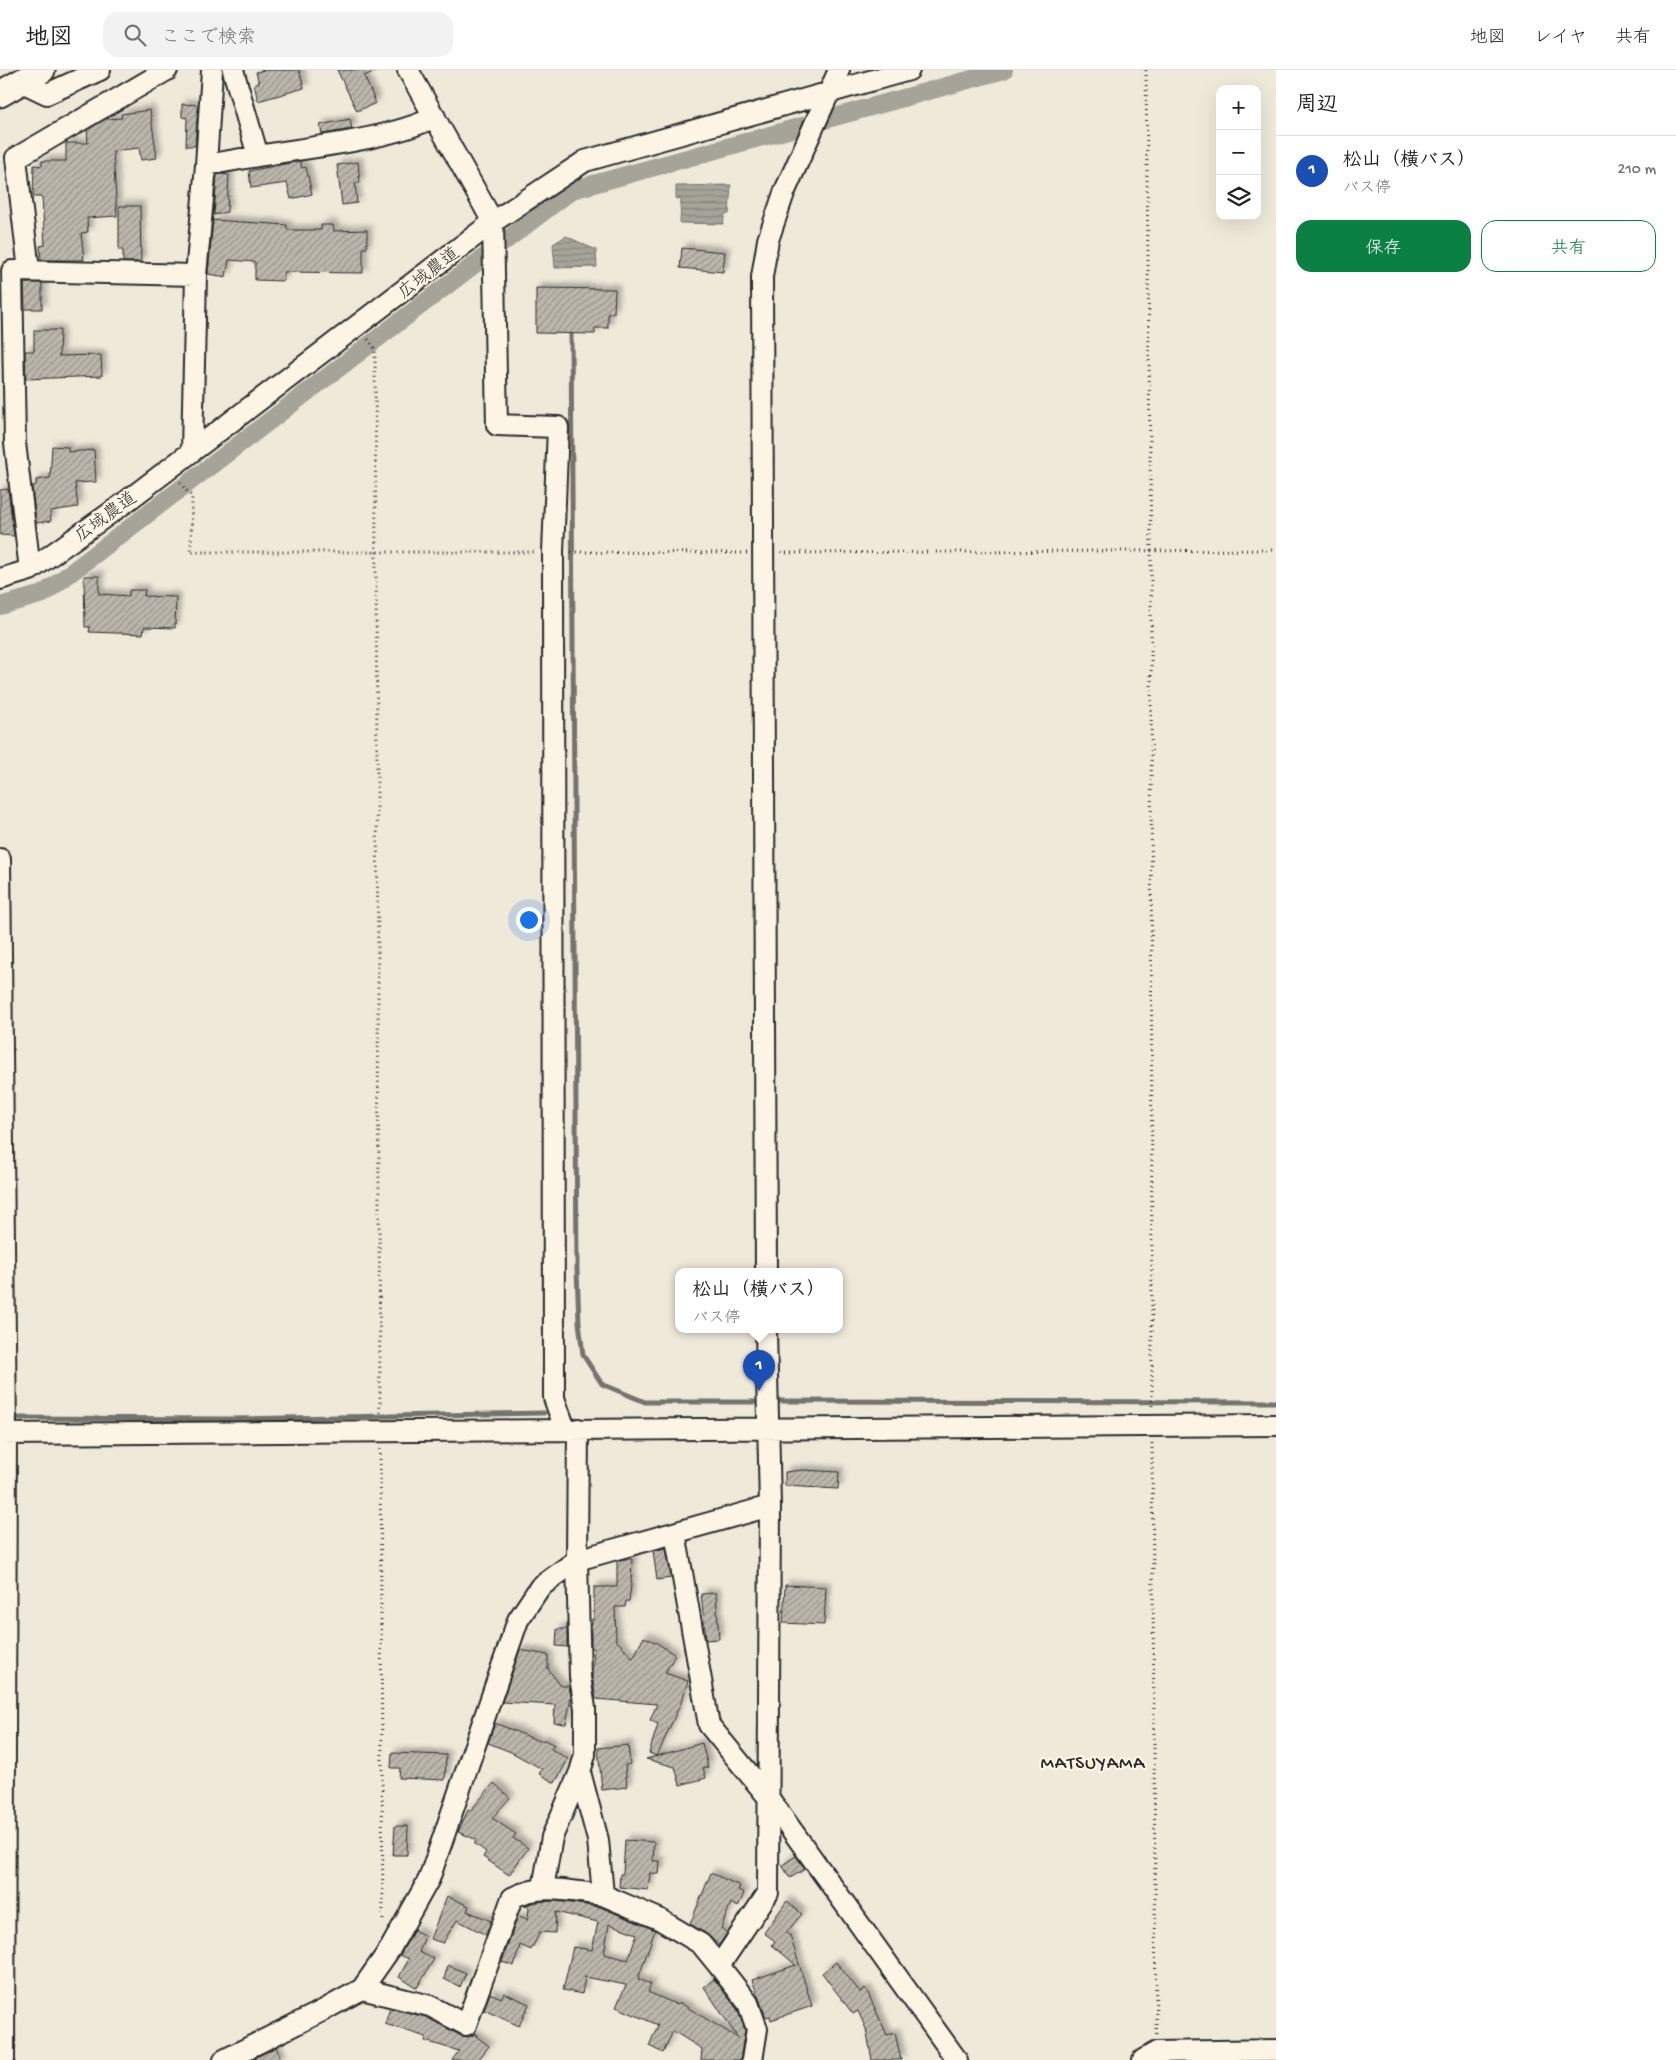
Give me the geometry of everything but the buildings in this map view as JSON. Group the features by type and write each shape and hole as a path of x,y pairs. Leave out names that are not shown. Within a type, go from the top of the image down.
{"main road":[{"path":"0,94 32,76"}],"street":[{"path":"32,76 47,94 100,70"},
{"path":"30,570 15,443 14,271 16,158 167,70"},
{"path":"192,451 196,275 212,70"},
{"path":"233,70 258,156"},
{"path":"408,70 493,222 497,425 558,427 553,552 554,1398 571,1429 580,1677 585,1708 585,1756 552,1837 543,1888"},
{"path":"766,1268 762,277 766,249 784,193 839,70"},
{"name":"広域農道","path":"0,579 30,570 124,504 493,222 585,161 909,70"},
{"path":"206,165 355,140 420,124 434,117"},
{"path":"14,271 196,275"},
{"path":"0,859 4,2060"},
{"path":"719,1966 768,1893 770,1506 766,1430 766,1333"},
{"path":"3,1434 1276,1425"},
{"path":"224,2060 322,2012 362,1989 390,1949 429,1879 518,1620 540,1587 576,1560 770,1506"},
{"path":"675,1533 709,1725 768,1797 957,2060"},
{"path":"580,1772 598,1840 602,1896"},
{"path":"362,1989 430,2006 466,2025 512,1898 525,1891 543,1888 602,1896 658,1919 701,1944 748,2003 757,2029 752,2060"},
{"path":"1150,2056 1276,2050"}],"path":[{"path":"1146,70 1151,552 1152,1426 1150,2056"},
{"path":"359,326 375,349 379,1406"},
{"path":"168,470 192,497 191,552 762,553 1276,550"},
{"path":"380,1430 383,1927 390,1949"}],"shaded area":[{"path":"731,185 729,214 725,214 723,224 680,223 681,198 676,199 676,186"},
{"path":"566,236 596,250 597,267 555,268 553,244"}],"waterway":[{"path":"0,606 43,594 572,190 1004,70"},
{"path":"571,328 577,1270 579,1322 583,1355 602,1384 645,1402 763,1402"},
{"path":"772,1401 1276,1402"},
{"path":"9,1418 235,1419 544,1413"}],"place":[{"name":"松山（横バス）","path":"759,1391"}],"district":[{"name":"MATSUYAMA","path":"1093,1761"}]}
